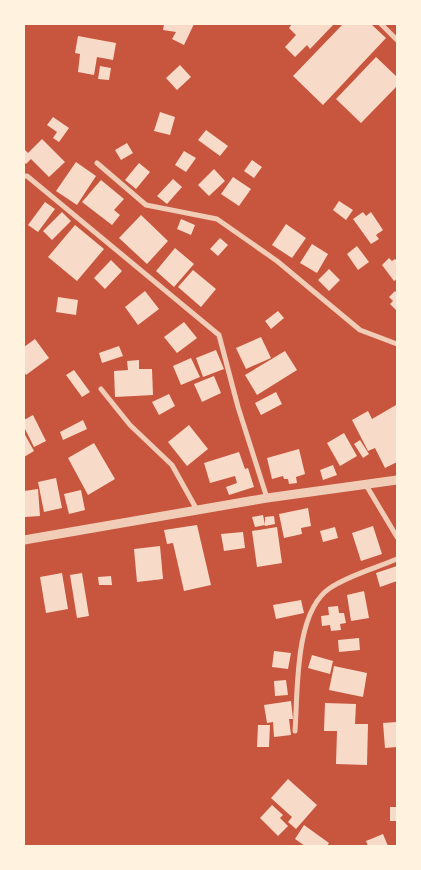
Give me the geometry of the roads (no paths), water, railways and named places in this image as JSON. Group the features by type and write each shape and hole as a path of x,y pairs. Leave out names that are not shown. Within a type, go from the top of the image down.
{"street":[{"path":"381,24 397,40"},
{"path":"97,163 146,205 217,219 277,262 360,330 397,344"},
{"path":"24,176 27,176 219,335 238,407 267,498"},
{"path":"101,389 130,425 172,465 197,510"},
{"path":"24,540 267,498 397,480"},
{"path":"366,485 397,537"},
{"path":"295,731 300,650 308,620 317,601 329,588 397,559"}]}
